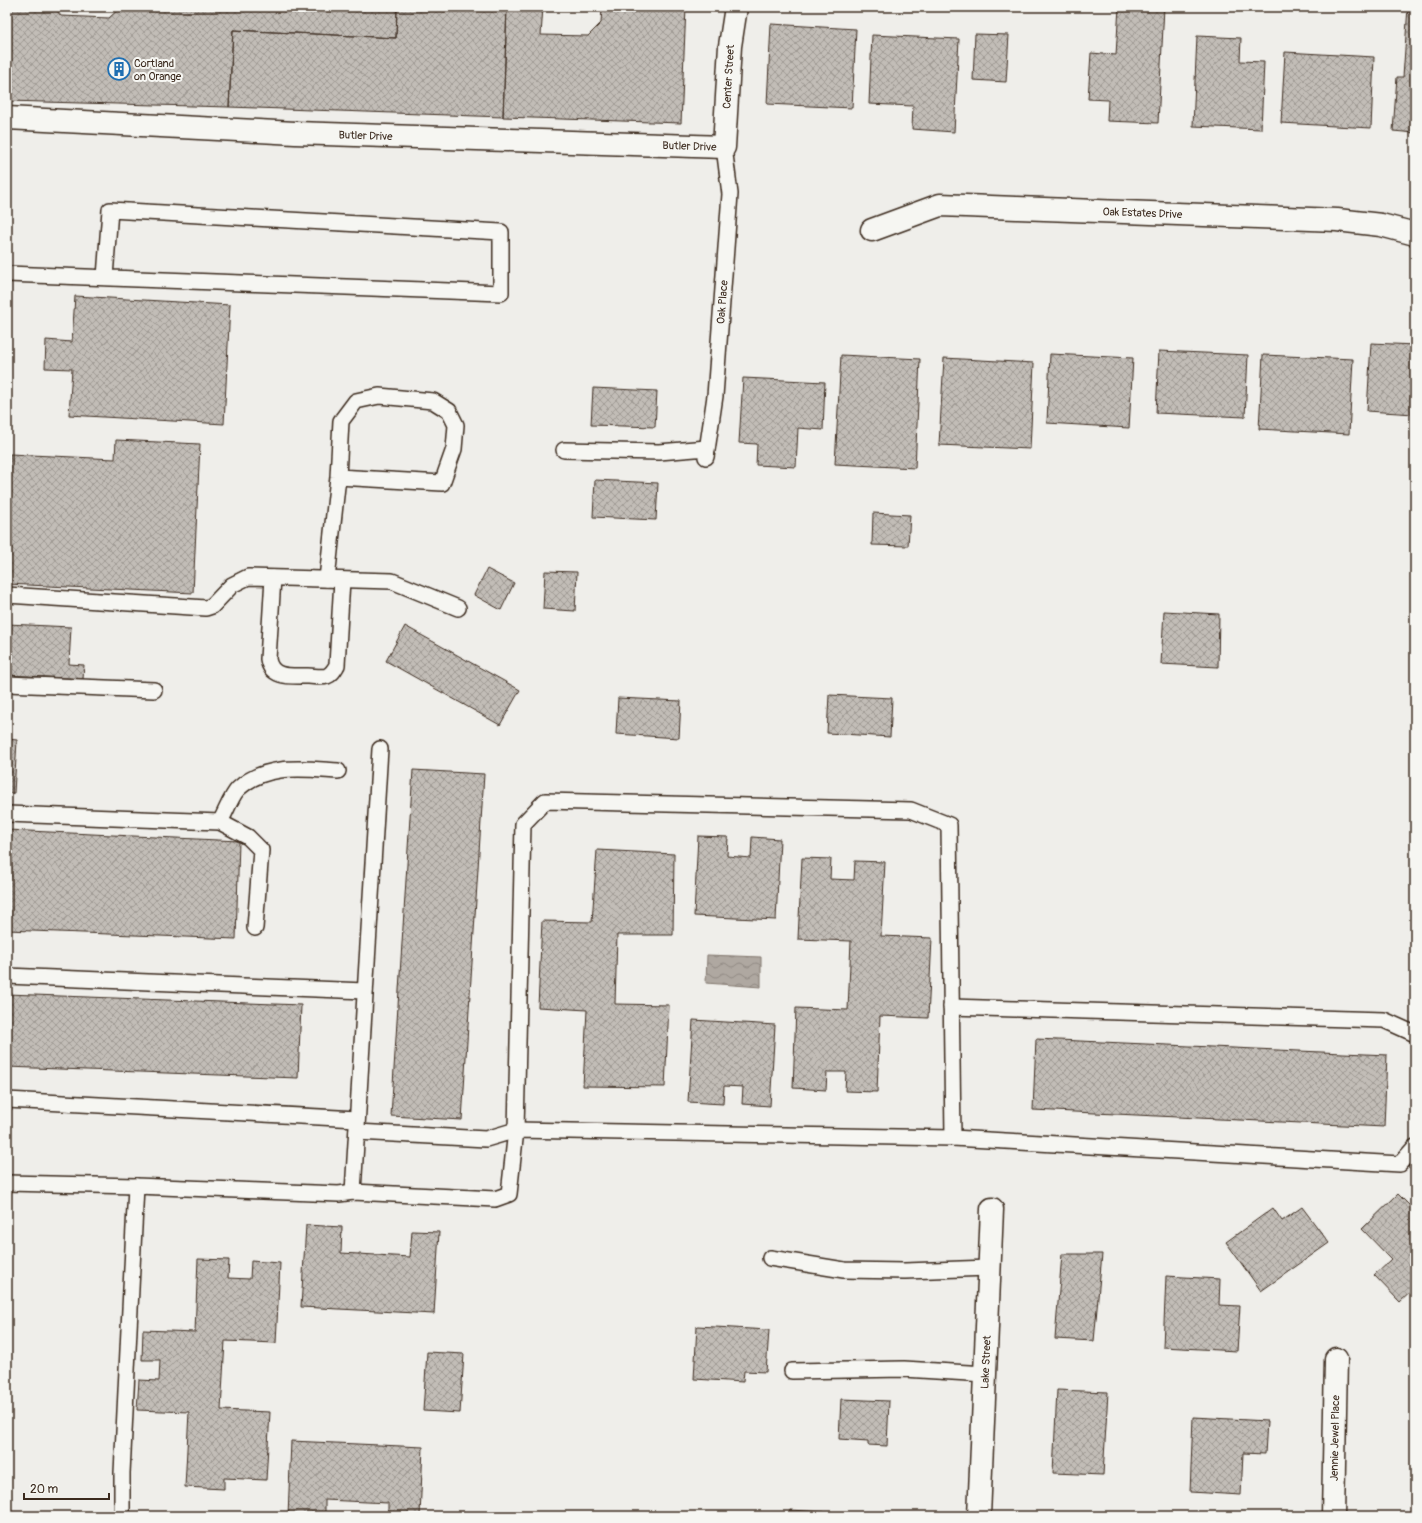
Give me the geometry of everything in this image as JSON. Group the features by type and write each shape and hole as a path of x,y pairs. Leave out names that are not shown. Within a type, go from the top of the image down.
{"street":[{"name":"Center Street","path":"724,148 730,46 736,7"},
{"name":"Butler Drive","path":"7,118 295,132 724,148"},
{"name":"Oak Estates Drive","path":"872,230 940,204 1337,220 1381,225 1415,234"},
{"name":"Lake Street","path":"979,1516 992,1209"},
{"name":"Jennie Jewel Place","path":"1333,1516 1336,1359"}],"lane":[{"name":"Oak Place","path":"564,450 706,452 715,396 730,194 724,148"},
{"path":"7,274 501,293 501,232 110,210 105,277"},
{"path":"327,579 338,477 341,421 356,401 379,396 433,401 449,412 456,425 454,450 442,483 338,477"},
{"path":"7,595 206,608 212,606 232,585 248,577 327,579 392,581 458,608"},
{"path":"273,578 268,659 269,666 275,672 286,676 326,676 332,673 337,665 342,580"},
{"path":"7,684 154,690"},
{"path":"353,1192 380,749"},
{"path":"220,822 237,790 257,776 287,768 338,771"},
{"path":"7,1183 136,1186 339,1194 353,1192 495,1199 509,1194 516,1130 522,824 545,801 911,810 949,825 953,1138"},
{"path":"7,814 220,822 248,837 261,850 255,928"},
{"path":"7,976 365,991"},
{"path":"951,1007 1384,1020 1415,1034"},
{"path":"7,1100 357,1126 486,1139 516,1130 953,1138 1400,1164 1415,1147"},
{"path":"122,1516 122,1473 136,1186"},
{"path":"770,1258 844,1270 905,1271 990,1268"},
{"path":"792,1371 904,1369 985,1374"}],"water":[{"path":"707,955 761,957 761,987 706,983"}],"building":[{"name":"Cortland on Orange","path":"7,7 54,7 61,16 109,18 121,7 397,7 396,38 233,30 229,107 7,101"},
{"path":"397,7 507,7 503,117 229,107 233,30 396,38"},
{"path":"507,7 543,7 541,35 588,36 601,23 602,7 686,7 681,123 503,117"},
{"path":"1119,7 1164,7 1158,123 1107,121 1108,100 1088,99 1091,53 1116,55"},
{"path":"1408,7 1415,7 1415,133 1393,131 1397,77 1403,77"},
{"path":"771,24 856,29 852,108 767,104"},
{"path":"975,34 1009,35 1006,82 973,80"},
{"path":"872,35 959,39 954,132 912,129 913,106 869,104"},
{"path":"1197,36 1241,38 1240,61 1264,62 1261,129 1193,126"},
{"path":"1285,52 1374,57 1371,128 1281,123"},
{"path":"75,296 230,305 224,424 69,415 72,369 45,368 46,340 72,342"},
{"path":"1371,343 1415,345 1415,437 1412,437 1414,414 1367,411"},
{"path":"1159,351 1248,355 1245,417 1156,413"},
{"path":"1050,354 1133,358 1129,428 1047,423"},
{"path":"841,355 920,359 915,468 835,464"},
{"path":"1263,355 1353,359 1349,434 1259,429"},
{"path":"944,358 1034,363 1030,449 939,445"},
{"path":"743,378 825,382 823,430 798,428 796,467 756,465 757,444 739,443"},
{"path":"593,388 657,391 655,427 591,425"},
{"path":"116,440 200,444 193,593 7,584 7,507 10,454 115,459"},
{"path":"595,480 658,483 656,520 593,517"},
{"path":"873,513 910,515 908,546 872,545"},
{"path":"487,569 514,583 501,610 474,595"},
{"path":"545,571 577,572 575,611 543,609"},
{"path":"1164,611 1219,614 1218,667 1161,664"},
{"path":"7,624 71,627 69,664 84,665 83,679 7,675"},
{"path":"405,626 520,690 500,725 386,661"},
{"path":"829,695 892,698 890,737 827,733"},
{"path":"618,698 681,701 679,738 616,734"},
{"path":"7,739 17,740 14,793 7,793"},
{"path":"413,770 484,774 462,1120 391,1116"},
{"path":"7,830 239,841 236,939 7,930"},
{"path":"698,836 728,837 727,856 751,858 752,837 780,839 776,920 694,916"},
{"path":"597,850 674,854 673,935 617,935 615,1004 669,1005 665,1087 583,1086 587,1010 538,1007 542,921 592,922"},
{"path":"802,858 831,859 830,879 854,880 855,861 885,862 881,936 932,938 928,1018 880,1016 877,1092 845,1091 846,1072 827,1072 826,1090 793,1088 796,1008 848,1010 851,941 798,939"},
{"path":"7,994 301,1005 298,1078 7,1067"},
{"path":"693,1020 775,1025 770,1106 742,1104 743,1087 724,1086 723,1104 688,1102"},
{"path":"1036,1039 1387,1055 1384,1127 1033,1110"},
{"path":"1398,1194 1415,1211 1415,1288 1400,1302 1374,1275 1391,1259 1362,1229"},
{"path":"1302,1207 1329,1243 1261,1291 1226,1242 1273,1208 1282,1221"},
{"path":"306,1225 342,1227 341,1253 410,1257 412,1231 439,1232 434,1314 301,1307"},
{"path":"1062,1254 1102,1254 1094,1341 1055,1339"},
{"path":"198,1259 229,1260 228,1278 250,1279 251,1261 280,1263 276,1343 225,1341 221,1410 270,1412 266,1480 224,1478 224,1489 185,1487 189,1412 137,1410 139,1380 159,1381 160,1360 142,1360 143,1330 195,1332"},
{"path":"1166,1276 1220,1279 1219,1305 1240,1306 1237,1351 1163,1347"},
{"path":"697,1326 769,1330 766,1372 744,1371 743,1382 694,1379"},
{"path":"427,1352 464,1354 460,1413 423,1411"},
{"path":"1057,1390 1108,1392 1103,1475 1053,1473"},
{"path":"841,1399 889,1401 887,1446 868,1445 868,1441 839,1439"},
{"path":"1193,1417 1267,1421 1265,1454 1243,1453 1241,1495 1190,1492"},
{"path":"291,1441 423,1447 420,1516 388,1516 388,1503 325,1500 325,1516 288,1516"},
{"path":"790,1510 824,1512 824,1516 789,1516"}],"place":[{"name":"Cortland on Orange","path":"119,69"}]}
